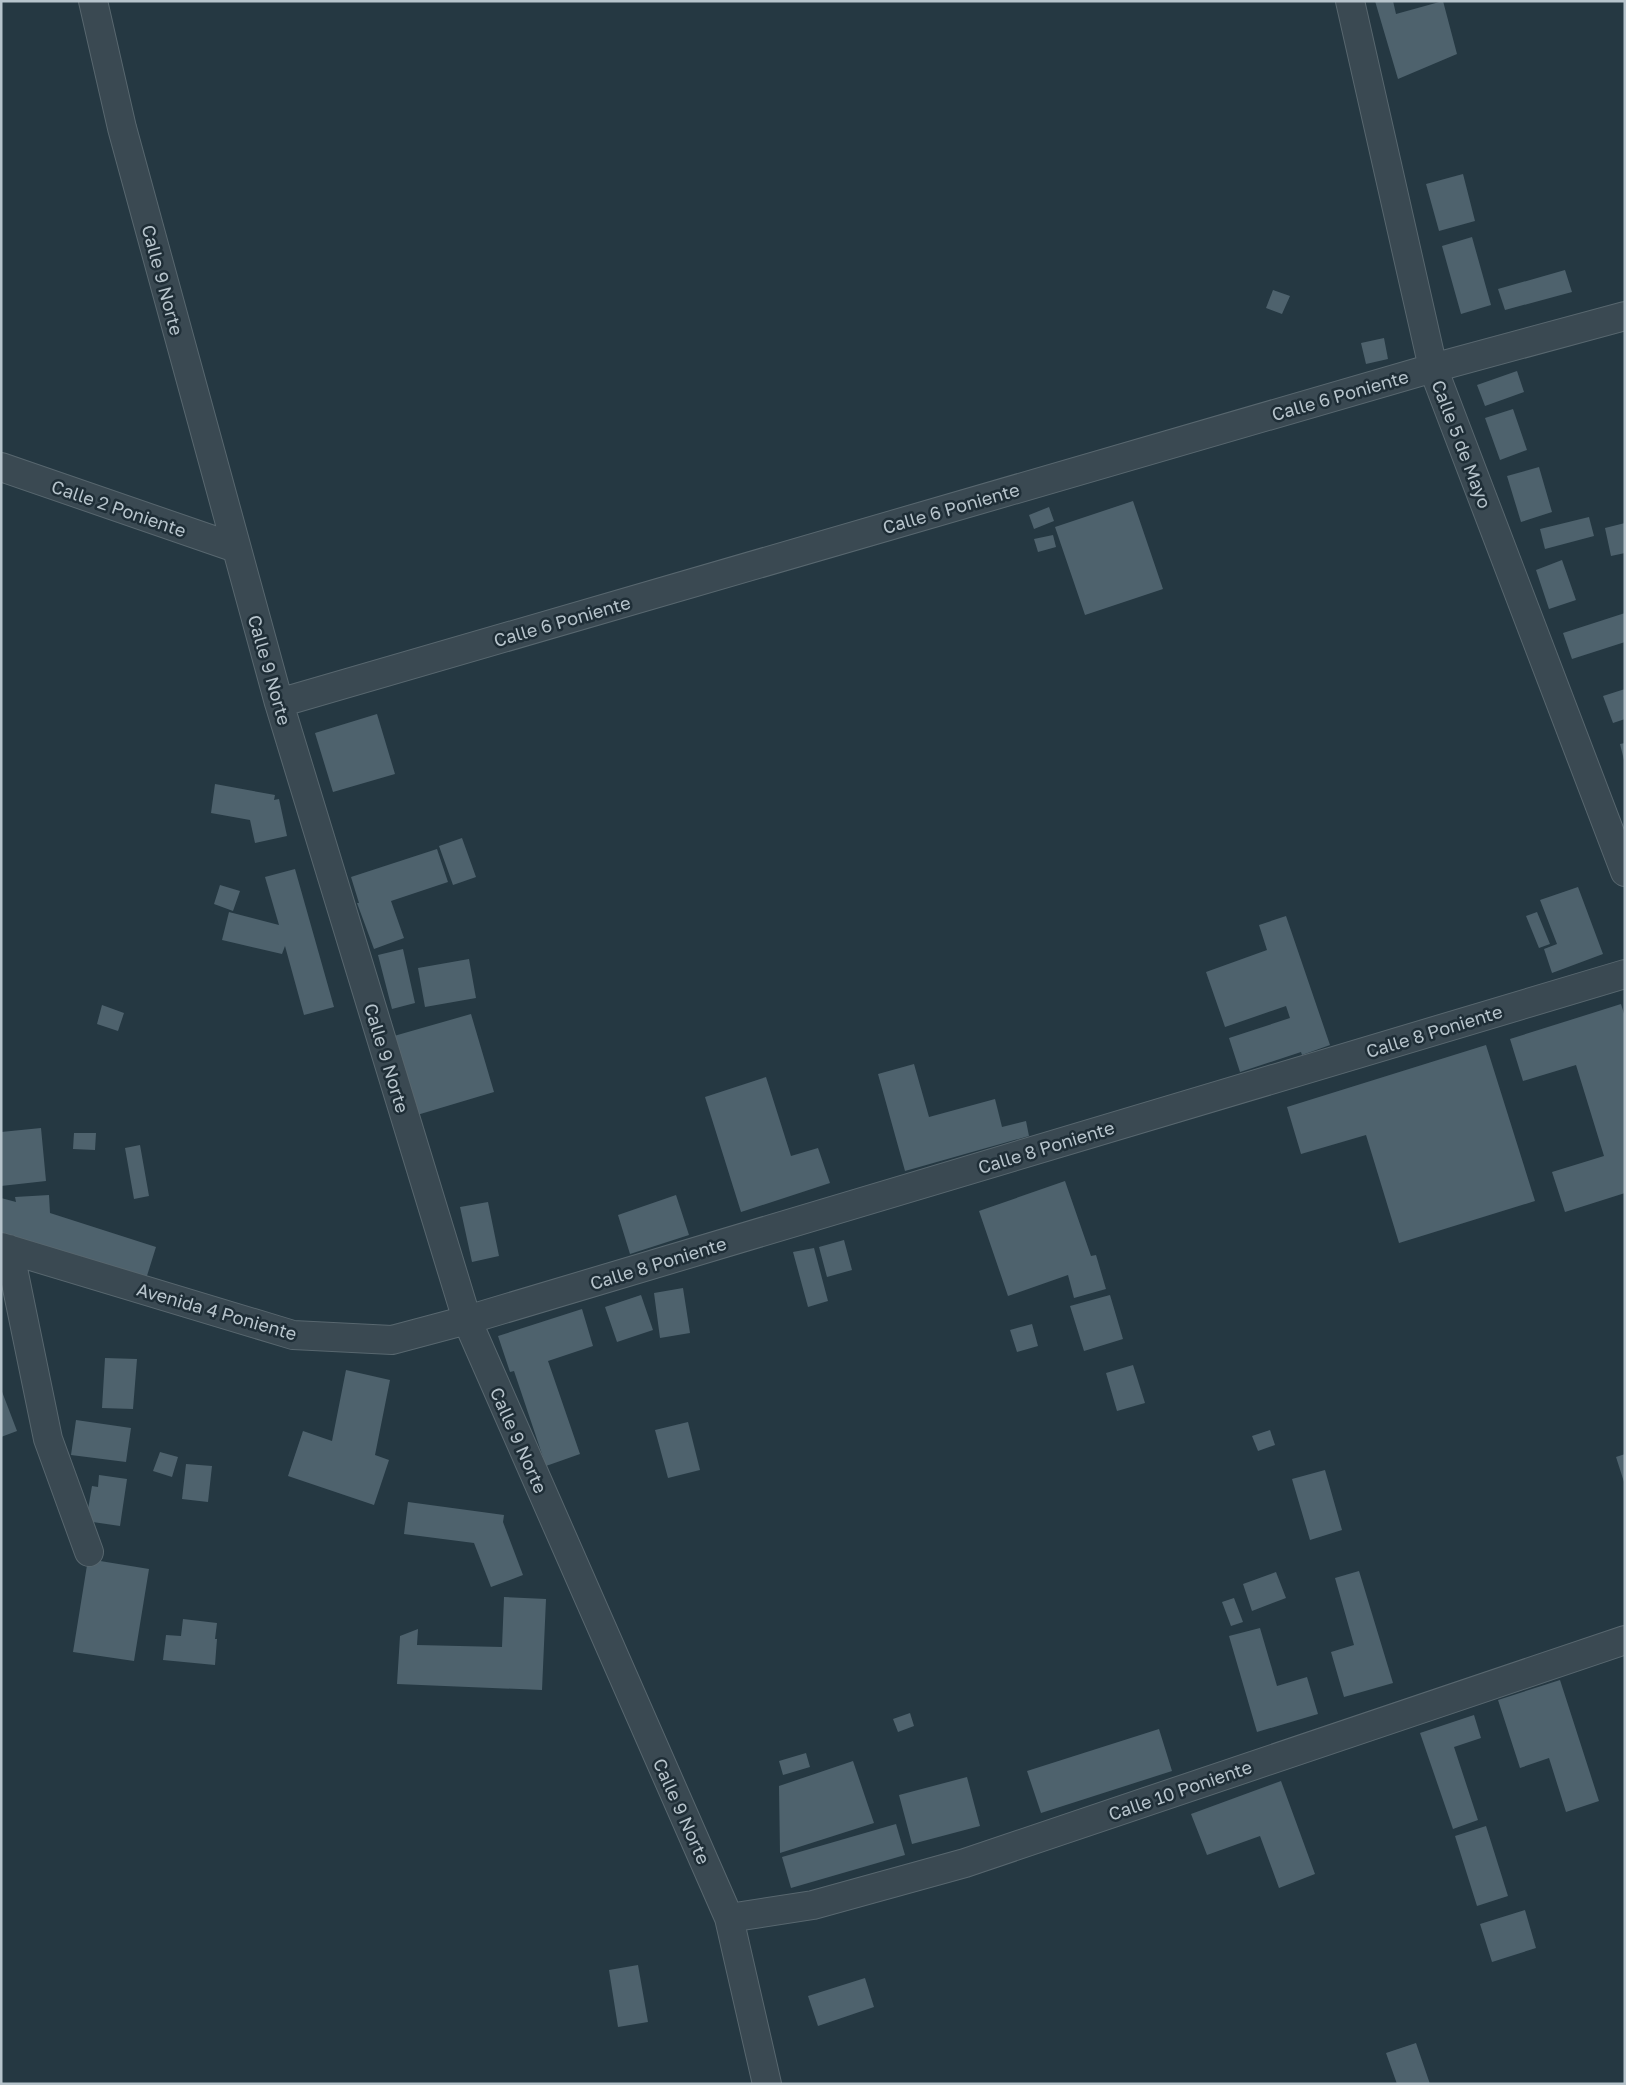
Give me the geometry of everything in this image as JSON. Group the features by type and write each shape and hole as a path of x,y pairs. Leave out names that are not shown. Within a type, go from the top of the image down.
{"street":[{"name":"Calle 9 Norte","path":"93,1 122,128 279,703 467,1320 729,1918 767,2084"},
{"name":"Calle 5 de Mayo","path":"1350,1 1433,368 1625,872"},
{"name":"Calle 6 Poniente","path":"279,703 1433,368 1625,316"},
{"name":"Calle 2 Poniente","path":"1,467 236,548"},
{"name":"Calle 8 Poniente","path":"467,1320 1625,974"},
{"name":"Avenida 4 Poniente","path":"5,1248 294,1335 392,1340 467,1320"},
{"path":"5,1248 48,1439 89,1552"},
{"name":"Calle 10 Poniente","path":"729,1918 813,1905 965,1863 1625,1640"}],"building":[{"path":"1375,1 1393,1 1396,14 1443,1 1457,54 1398,79"},
{"path":"1463,174 1475,221 1439,231 1426,184"},
{"path":"1472,237 1491,305 1461,314 1442,246"},
{"path":"1565,270 1572,292 1505,310 1498,289"},
{"path":"1273,290 1290,296 1282,314 1266,308"},
{"path":"1384,338 1388,359 1366,364 1361,343"},
{"path":"1517,371 1524,392 1485,406 1477,385"},
{"path":"1513,409 1527,450 1500,460 1485,418"},
{"path":"1539,467 1552,512 1521,522 1507,476"},
{"path":"1133,501 1163,589 1085,615 1055,527"},
{"path":"1049,507 1054,521 1034,529 1029,515"},
{"path":"1589,517 1594,536 1545,549 1540,529"},
{"path":"1625,523 1625,553 1611,556 1605,528"},
{"path":"1053,535 1056,547 1038,552 1034,539"},
{"path":"1562,560 1576,600 1549,609 1536,570"},
{"path":"1625,613 1625,642 1572,659 1563,633"},
{"path":"1625,689 1625,719 1613,723 1603,696"},
{"path":"377,714 395,774 333,792 315,733"},
{"path":"1625,743 1625,760 1624,760 1620,744"},
{"path":"215,784 275,795 274,800 279,799 287,836 255,843 250,820 211,813"},
{"path":"462,838 476,877 453,885 439,846"},
{"path":"437,849 448,882 391,901 404,938 374,949 357,903 359,903 351,877"},
{"path":"295,869 334,1007 304,1015 285,946 282,954 222,940 229,912 279,925 265,877"},
{"path":"220,885 240,891 233,911 214,904"},
{"path":"1578,887 1603,954 1552,973 1544,949 1557,944 1540,900"},
{"path":"1537,912 1550,944 1539,948 1526,916"},
{"path":"1286,916 1330,1045 1302,1055 1301,1052 1240,1072 1229,1038 1290,1018 1286,1006 1225,1027 1206,972 1267,950 1259,925"},
{"path":"403,949 415,1003 392,1009 378,955"},
{"path":"469,959 476,998 425,1007 418,968"},
{"path":"1621,1004 1625,1017 1625,1193 1565,1212 1552,1172 1604,1156 1576,1065 1523,1081 1510,1039"},
{"path":"102,1005 124,1013 118,1031 97,1024"},
{"path":"471,1014 494,1092 417,1115 394,1036"},
{"path":"1486,1045 1535,1201 1399,1243 1366,1135 1301,1154 1287,1107"},
{"path":"914,1064 929,1117 995,1099 1002,1127 1026,1121 1029,1136 905,1171 878,1074"},
{"path":"766,1077 791,1156 818,1148 830,1183 741,1212 705,1097"},
{"path":"41,1128 46,1181 1,1186 1,1132"},
{"path":"74,1133 96,1133 95,1150 73,1149"},
{"path":"140,1145 149,1196 134,1199 125,1148"},
{"path":"1065,1181 1091,1256 1096,1255 1106,1289 1074,1298 1068,1275 1008,1296 979,1211"},
{"path":"49,1195 50,1213 156,1247 146,1279 1,1233 1,1198 16,1202 15,1197"},
{"path":"676,1195 689,1235 630,1254 618,1215"},
{"path":"488,1202 499,1256 472,1262 460,1207"},
{"path":"844,1240 852,1270 827,1277 819,1247"},
{"path":"814,1248 828,1301 808,1307 793,1252"},
{"path":"683,1288 690,1333 660,1338 654,1293"},
{"path":"641,1295 653,1330 617,1342 605,1307"},
{"path":"1110,1295 1123,1339 1084,1351 1070,1306"},
{"path":"582,1309 593,1346 548,1361 580,1454 546,1466 514,1371 510,1372 498,1336"},
{"path":"1032,1324 1038,1346 1017,1352 1010,1330"},
{"path":"105,1358 137,1359 133,1409 102,1408"},
{"path":"1133,1365 1145,1403 1117,1411 1106,1373"},
{"path":"346,1370 390,1380 375,1455 389,1460 374,1505 288,1476 303,1431 332,1441"},
{"path":"1,1389 17,1431 1,1437"},
{"path":"76,1420 131,1428 126,1462 71,1455"},
{"path":"688,1422 700,1470 668,1478 655,1430"},
{"path":"1270,1430 1275,1445 1258,1451 1252,1436"},
{"path":"160,1452 178,1457 172,1477 153,1471"},
{"path":"1625,1454 1625,1482 1624,1482 1616,1457"},
{"path":"186,1464 212,1466 208,1502 182,1499"},
{"path":"1325,1470 1342,1530 1310,1540 1292,1479"},
{"path":"99,1475 127,1479 120,1526 86,1521 92,1486 98,1487"},
{"path":"408,1502 504,1515 503,1522 523,1575 491,1587 474,1543 404,1534"},
{"path":"88,1559 149,1569 134,1661 73,1652"},
{"path":"1359,1571 1393,1683 1344,1697 1331,1652 1354,1645 1335,1578"},
{"path":"1276,1572 1286,1598 1252,1611 1243,1584"},
{"path":"504,1597 546,1599 542,1690 397,1684 400,1636 418,1629 417,1645 502,1647"},
{"path":"1234,1598 1243,1622 1231,1626 1222,1602"},
{"path":"183,1619 217,1623 215,1665 163,1660 166,1635 181,1636"},
{"path":"1260,1628 1277,1686 1307,1677 1318,1714 1257,1732 1229,1636"},
{"path":"1560,1680 1599,1801 1566,1812 1549,1758 1520,1768 1498,1700"},
{"path":"910,1713 914,1726 898,1732 893,1719"},
{"path":"1474,1715 1481,1738 1454,1747 1478,1820 1453,1829 1420,1733"},
{"path":"1159,1729 1172,1771 1041,1813 1027,1771"},
{"path":"806,1753 810,1767 783,1775 779,1761"},
{"path":"853,1761 874,1823 780,1853 779,1786"},
{"path":"967,1777 980,1826 912,1844 899,1795"},
{"path":"1281,1781 1315,1874 1279,1888 1260,1836 1207,1855 1191,1814"},
{"path":"896,1824 905,1855 791,1888 782,1857"},
{"path":"1486,1826 1508,1896 1477,1906 1455,1836"},
{"path":"1525,1910 1536,1948 1492,1962 1480,1924"},
{"path":"638,1965 648,2022 618,2027 609,1970"},
{"path":"865,1978 874,2007 818,2026 808,1996"},
{"path":"1416,2043 1430,2084 1397,2084 1386,2053"}]}
